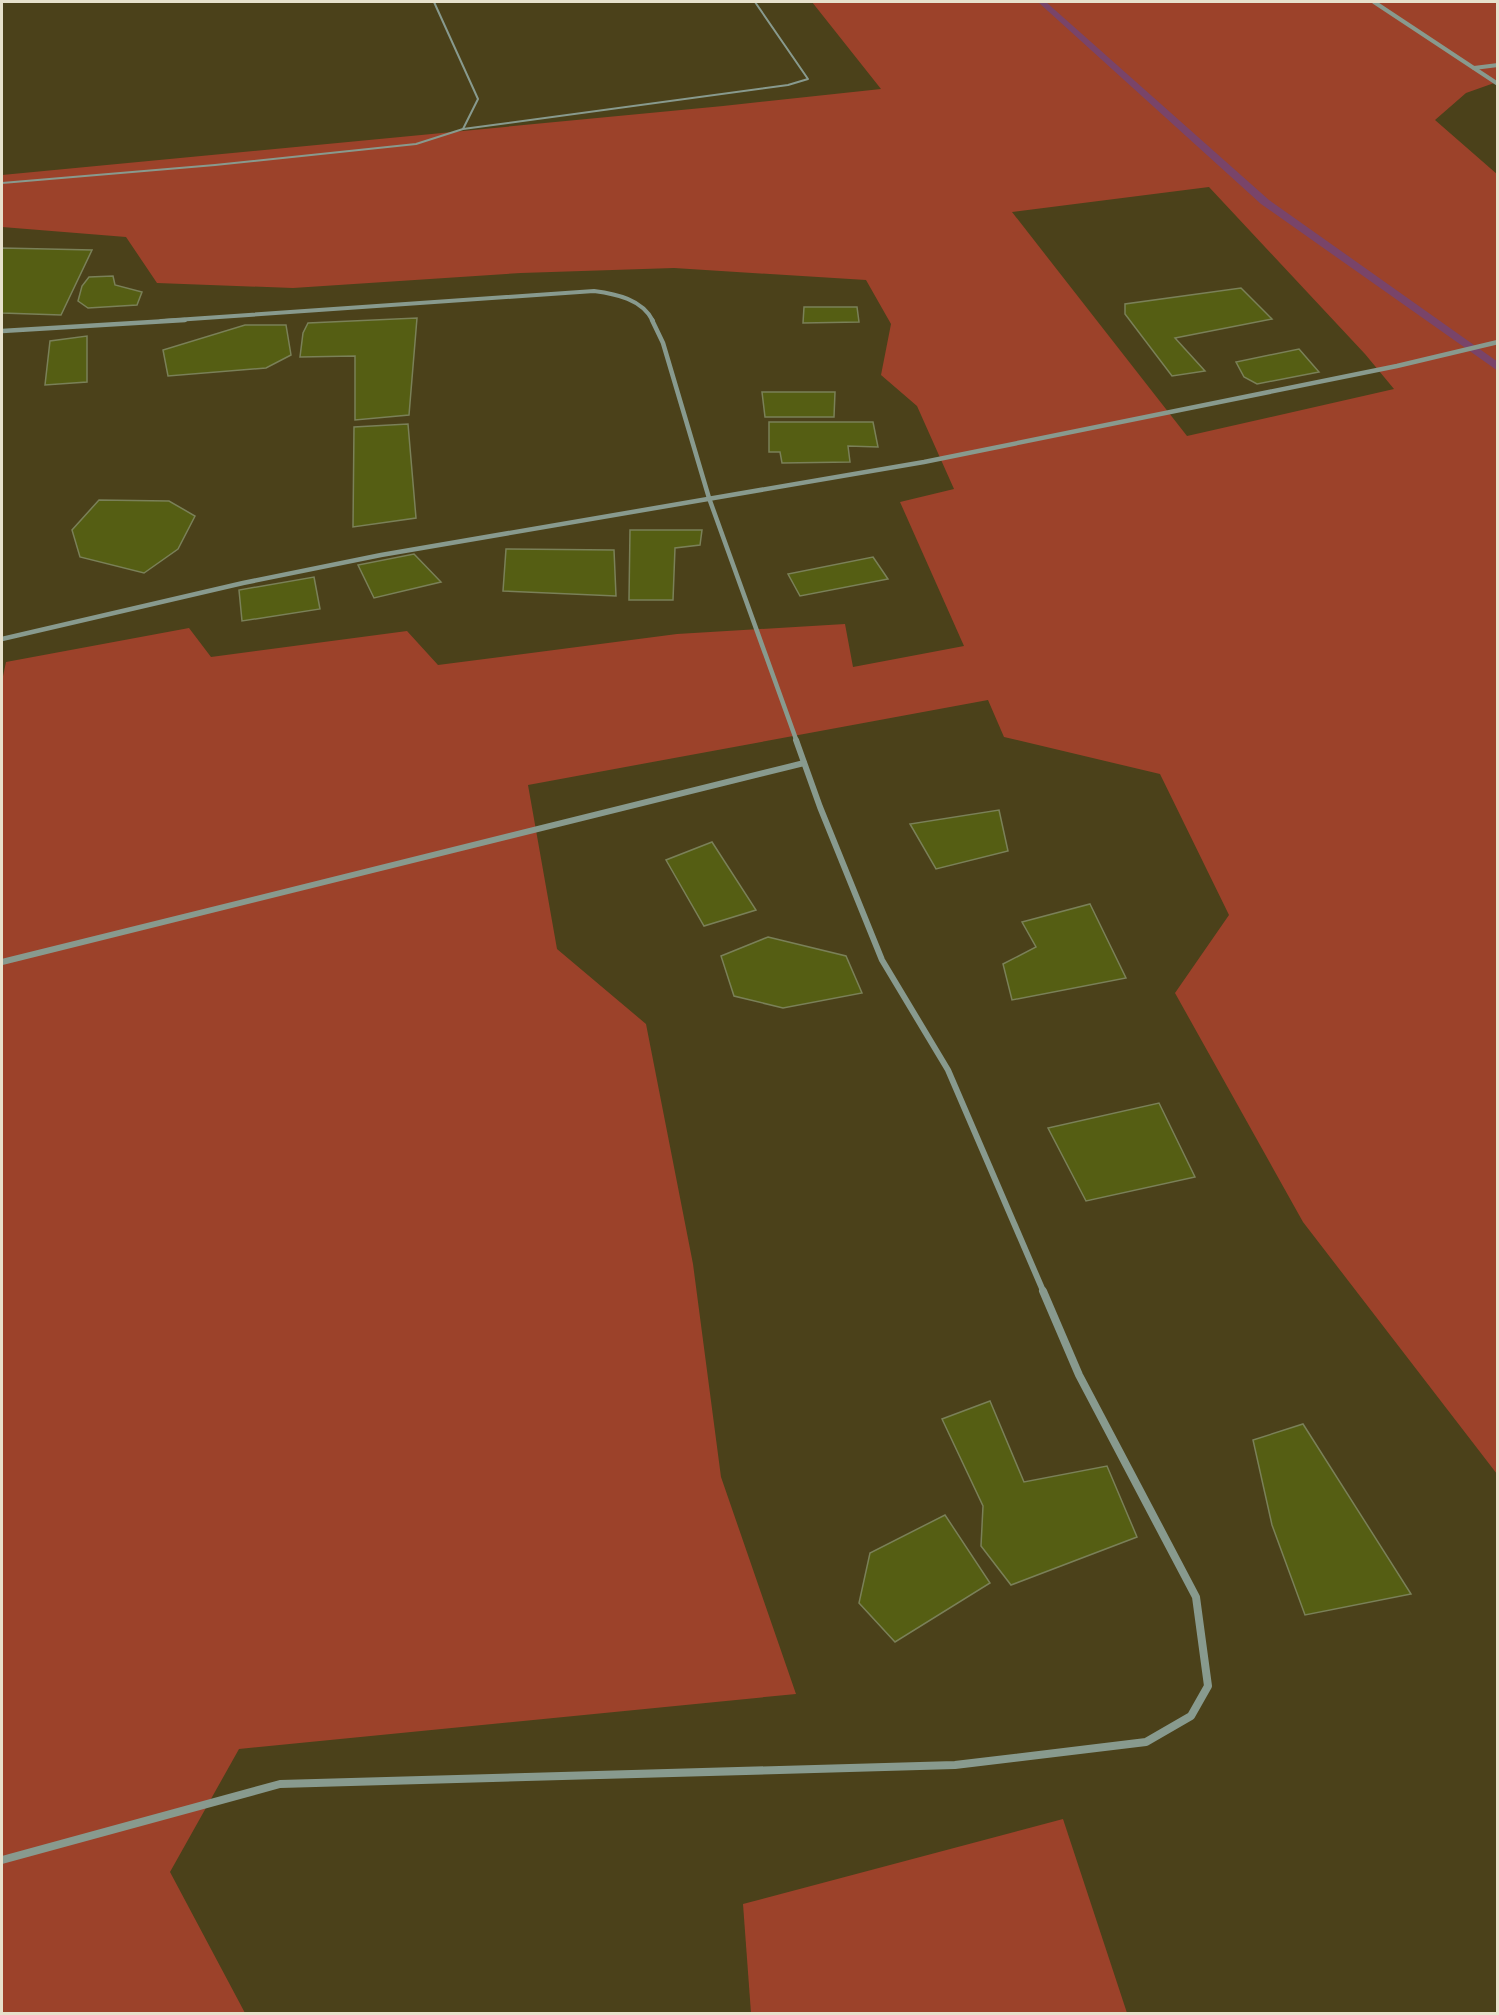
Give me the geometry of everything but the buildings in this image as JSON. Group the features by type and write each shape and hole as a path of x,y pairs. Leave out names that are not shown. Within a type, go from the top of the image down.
{"street":[{"path":"1374,2 1497,84"},
{"path":"1473,68 1497,65"},
{"path":"2,331 362,309 594,291 614,294 633,301 649,314 663,343 709,498 804,763 882,960 948,1070 1079,1375 1197,1597 1208,1686 1191,1716 1146,1742 955,1765 280,1784 2,1860"},
{"path":"2,639 243,583 381,555 924,462 1397,366 1497,342"},
{"path":"2,962 804,763"}],"lane":[{"path":"434,2 478,99 463,129"},
{"path":"2,183 214,165 416,144 463,129 788,85 808,79 755,2"}],"shaded area":[{"path":"812,2 1497,2 1497,82 1466,93 1435,120 1498,175 1497,1474 1303,1222 1175,993 1229,915 1160,774 1004,737 988,700 528,785 557,949 646,1024 693,1264 721,1477 796,1694 239,1749 170,1872 245,2013 2,2014 2,681 6,662 189,628 211,657 407,631 438,665 677,634 845,624 853,667 964,646 900,502 954,489 917,406 881,375 891,324 866,280 674,268 521,273 293,288 157,283 126,237 2,227 2,175 881,89","holes":["1209,187 1365,354 1394,389 1187,436 1012,212"]},
{"path":"1063,1819 1127,2013 751,2013 743,1904"}],"waterway":[{"path":"1042,2 1265,202 1498,368"}]}
